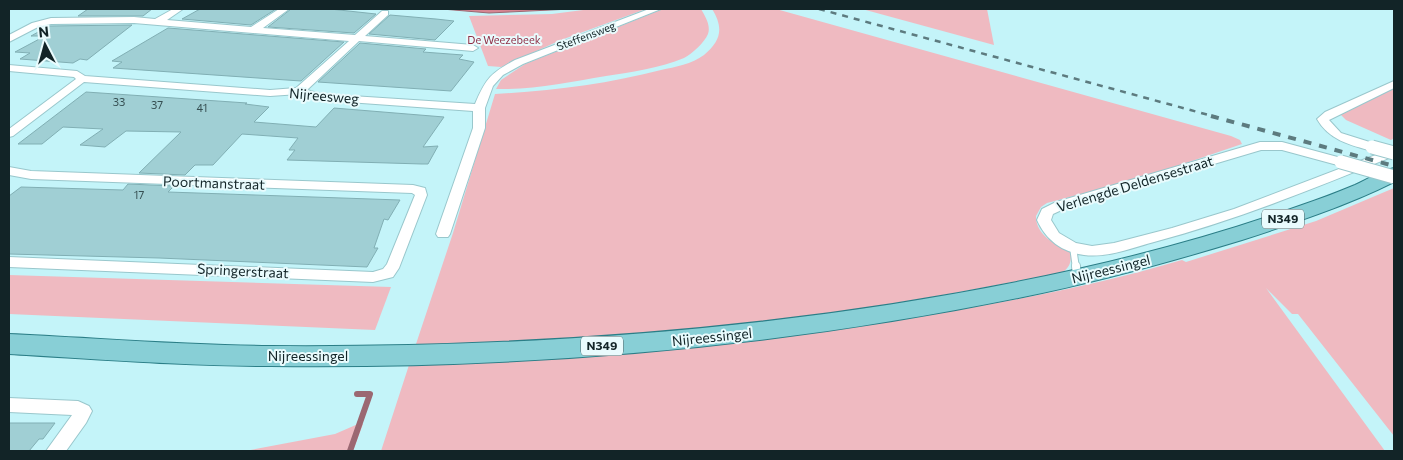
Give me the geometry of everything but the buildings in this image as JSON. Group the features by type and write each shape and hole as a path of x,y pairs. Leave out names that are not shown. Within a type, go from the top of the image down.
{"main road":[{"name":"Nijreessingel","path":"9,344 267,356 443,356 640,344 776,330 985,298 1078,277 1186,250 1298,215 1394,176"}],"street":[{"path":"158,21 179,9"},
{"path":"253,30 285,9"},
{"name":"Steffensweg","path":"479,108 488,85 499,73 519,62 657,9"},
{"path":"51,21 62,12"},
{"path":"299,91 385,12"},
{"path":"9,39 39,24 51,21 134,20 354,40 473,48"},
{"name":"Nijreesweg","path":"9,68 77,74 82,79 270,93 299,91 320,97 479,108"},
{"path":"9,134 82,79"},
{"name":"Verlengde Deldensestraat","path":"1394,84 1329,114 1323,119 1326,127 1335,134 1372,147 1394,152"},
{"path":"443,234 479,128 479,108"},
{"name":"Verlengde Deldensestraat","path":"1394,152 1206,223 1102,250 1083,250 1059,240 1048,230 1044,220 1047,212 1061,205 1260,146 1282,146 1341,162 1394,176"},
{"name":"Poortmanstraat","path":"9,171 31,175 420,191"},
{"name":"Springerstraat","path":"9,262 374,277 388,273 394,265 421,195 420,191"},
{"path":"9,405 78,408 83,411 56,451"}],"lane":[{"path":"1073,247 1078,277"}],"green space":[{"name":"De Weezebeek","path":"591,9 646,9 561,40 501,67 488,66 469,16 552,14"},
{"path":"663,9 701,9 707,21 709,27 708,34 698,47 684,58 646,69 565,83 538,87 496,89 501,80 525,64"},
{"path":"712,9 776,9 1231,136 1240,140 1242,144 1139,179 1047,203 1041,207 1036,216 1039,229 1053,243 1071,251 1070,263 1063,272 863,308 711,329 599,338 415,347 453,233 495,94 558,89 600,83 689,63 710,50 717,39 719,34 718,22"},
{"path":"862,9 987,9 994,45"},
{"path":"1394,87 1394,138 1391,140 1346,120 1339,113"},
{"path":"1394,188 1394,436 1298,314 1292,314 1266,288 1385,451 381,451 409,365 548,359 688,348 826,331 964,309 1074,288 1182,260 1186,262 1316,221"},
{"path":"9,275 391,287 375,330 9,314"},
{"path":"358,424 363,424 353,451 245,451 335,434"}],"shaded area":[{"path":"442,9 571,9 489,13"}],"waterway":[{"path":"350,451 370,394 357,394"}],"railway":[{"path":"819,9 1216,117"},
{"path":"1211,116 1394,166"}]}
